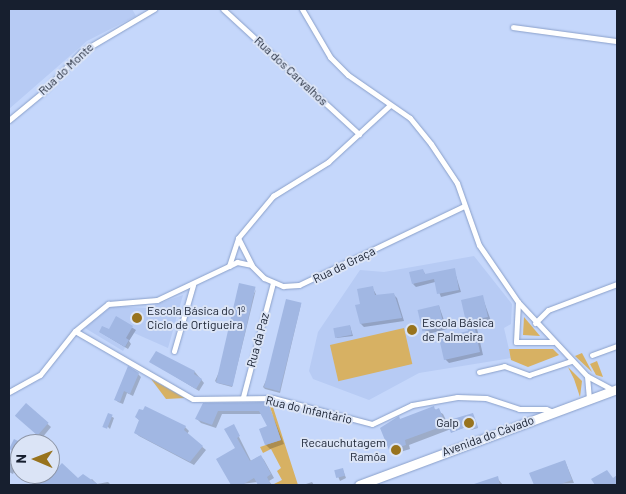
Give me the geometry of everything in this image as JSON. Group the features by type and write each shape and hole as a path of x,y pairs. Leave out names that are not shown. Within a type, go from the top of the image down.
{"main road":[{"name":"Avenida do Cávado","path":"359,485 615,390"}],"street":[{"name":"Rua do Monte","path":"9,120 43,92 81,52 154,9"},
{"name":"Rua dos Carvalhos","path":"223,9 358,134"},
{"path":"302,9 330,57 348,75 410,118 431,144 457,182 479,246 518,302 587,376 615,390"},
{"path":"513,27 617,41"},
{"path":"229,266 238,238 273,196 328,162 390,105"},
{"name":"Rua da Graça","path":"273,283 287,286 308,283 464,206"},
{"path":"238,238 252,266 273,283"},
{"path":"9,392 40,375 75,331 108,304 147,303 193,285 236,262 252,266"},
{"name":"Rua da Paz","path":"243,397 273,283"},
{"path":"535,322 548,310 617,284"},
{"path":"174,351 193,285"},
{"path":"518,302 516,342 554,342"},
{"name":"Rua do Infantário","path":"75,331 193,398 273,398 372,424 412,405 457,397 486,398 519,409 546,409 553,412"},
{"path":"592,356 617,346"},
{"path":"479,372 504,366 529,375 571,361"},
{"path":"587,376 589,399"}],"shaded area":[{"path":"9,9 132,9 136,16 87,41 9,109"},
{"name":"Escola Básica de Palmeira","path":"474,256 512,304 511,324 504,328 511,358 419,373 369,400 313,379 309,371 318,332 360,270 384,272"},
{"name":"Escola Básica do 1º Ciclo de Ortigueira","path":"183,295 168,348 134,333 123,351 85,328 112,306 146,308"},
{"path":"524,317 540,336 523,335"},
{"path":"404,328 412,364 338,381 330,345"},
{"path":"509,349 553,349 559,355 528,367 511,360"},
{"path":"582,353 592,372 575,356"},
{"path":"597,361 603,377 596,375 590,364"},
{"path":"568,367 582,381 580,397 574,379"},
{"path":"151,379 185,398 166,399"},
{"path":"268,401 271,401 298,485 272,485 282,480 277,471 281,468 271,449 263,453 260,447 281,440"}],"building":[{"path":"455,268 459,290 437,294 434,279 412,284 409,272 423,269 425,274"},
{"path":"239,283 256,287 233,386 216,382"},
{"path":"373,286 375,295 394,293 402,318 360,324 355,305 360,304 357,289"},
{"path":"483,295 488,317 473,320 480,352 444,360 439,338 468,331 461,300"},
{"path":"286,299 302,303 280,391 264,387"},
{"path":"439,305 444,326 423,331 418,310"},
{"path":"116,316 133,326 126,338 129,340 125,347 99,332 102,326 109,329"},
{"path":"350,325 352,335 335,338 333,328"},
{"path":"156,351 195,371 194,374 202,379 196,389 149,362"},
{"path":"128,366 139,373 130,394 124,391 120,402 114,400"},
{"path":"268,402 281,440 265,445 259,429 267,426 259,411 218,411 212,425 195,419 203,403"},
{"path":"26,403 49,423 39,434 36,434 15,416"},
{"path":"145,406 186,426 184,430 203,446 190,462 134,433 139,420 135,417 139,409 143,410"},
{"path":"434,406 435,410 439,408 446,425 405,440 406,445 389,450 380,428 399,416 400,419"},
{"path":"108,413 113,415 107,429 102,427"},
{"path":"473,413 478,427 470,430 468,426 451,433 446,421"},
{"path":"234,424 240,436 237,438 250,461 261,455 271,474 267,477 271,485 258,485 254,478 242,485 231,485 216,459 235,448 224,429"},
{"path":"565,460 572,480 558,485 534,485 529,473"},
{"path":"62,463 78,478 83,474 99,485 31,485 60,484 60,465"},
{"path":"343,468 345,476 336,478 334,470"},
{"path":"607,470 613,478 617,475 617,485 595,485 591,479"},
{"path":"498,476 500,485 474,485 474,484"}],"place":[{"name":"Escola Básica do 1º Ciclo de Ortigueira","path":"137,318"},
{"name":"Escola Básica de Palmeira","path":"412,330"},
{"name":"Galp","path":"469,423"},
{"name":"Recauchutagem Ramôa","path":"396,450"}]}
